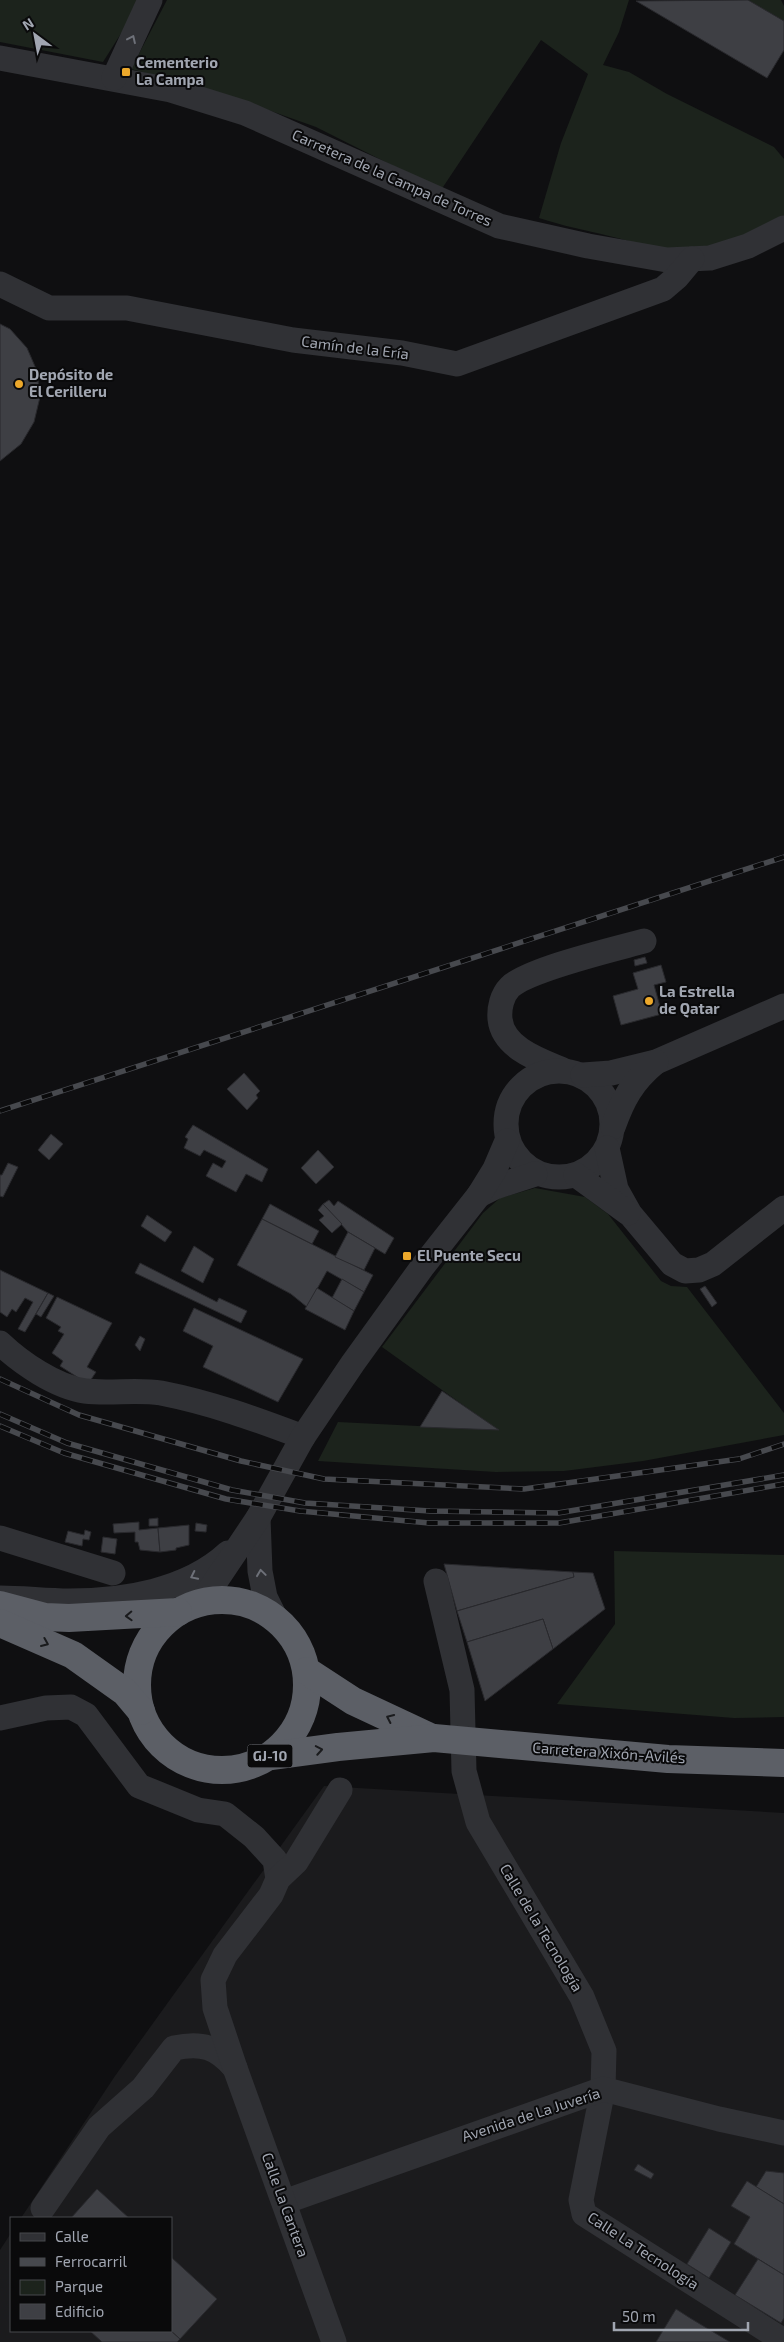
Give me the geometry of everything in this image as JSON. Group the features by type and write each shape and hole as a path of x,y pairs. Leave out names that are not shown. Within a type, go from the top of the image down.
{"highway":[{"name":"GJ-10","path":"0,1605 45,1617 69,1618 190,1608 229,1598 256,1608 276,1619 294,1640 307,1671 306,1702 292,1733 270,1756 245,1769 214,1770 184,1762 160,1743 141,1710 125,1692 73,1655 0,1623"},
{"name":"GJ-10","path":"141,1710 137,1680 144,1650 159,1627 190,1608"},
{"name":"Carretera Xixón-Avilés","path":"307,1671 353,1701 436,1739"},
{"name":"Carretera Xixón-Avilés","path":"270,1756 338,1746 436,1739 668,1759 784,1763"}],"street":[{"path":"114,78 150,0"},
{"name":"Carretera de la Campa de Torres","path":"0,58 171,90 245,113 499,226 588,246 666,260 710,258 748,246 784,228"},
{"name":"Camín de la Ería","path":"0,284 49,308 127,308 293,340 402,353 458,364 663,289 677,277 692,259"},
{"path":"644,941 528,976 509,988 499,1007 501,1025 511,1042 525,1053 573,1072 600,1088 610,1106 610,1138 616,1189 630,1214 672,1264 685,1271 699,1270 713,1264 784,1208"},
{"path":"510,1100 523,1083 542,1072 611,1072 656,1062 784,1006"},
{"path":"511,1042 514,1071 505,1120 507,1141 518,1159 535,1174"},
{"path":"479,1195 494,1187 535,1174 555,1178 576,1175 594,1164 610,1138 622,1101 638,1077 656,1062"},
{"path":"190,1608 252,1527 303,1438 352,1363 423,1266 479,1195 495,1169 507,1141"},
{"path":"576,1175 630,1214"},
{"path":"0,1343 14,1357 44,1376 84,1391 159,1393 238,1412 303,1438"},
{"path":"0,1598 70,1601 133,1596 173,1586 214,1567 252,1527"},
{"path":"252,1527 265,1597 276,1619"},
{"path":"0,1538 113,1573"},
{"name":"Calle de la Tecnología","path":"436,1581 462,1690 464,1770 478,1822 582,1997 604,2051 603,2089"},
{"path":"0,1718 46,1708 63,1707 71,1707 86,1715 139,1786 198,1810 225,1814 254,1837 275,1860 278,1879"},
{"name":"Calle La Cantera","path":"334,2342 235,2068 215,2008 213,1980 225,1955 271,1895 278,1879 296,1862 340,1790"},
{"path":"43,2208 99,2127 144,2088 174,2048 186,2045 204,2046 223,2054 235,2068"},
{"name":"Avenida de La Juvería","path":"284,2202 603,2089 719,2119 784,2133"},
{"name":"Calle La Tecnología","path":"603,2089 581,2200 584,2214 784,2341"}],"shaded area":[{"path":"324,1786 784,1813 784,2342 0,2342 0,2250 10,2235 10,2332 172,2332 172,2217 22,2217 115,2076"}],"green space":[{"path":"0,0 142,0 103,62 0,42"},
{"path":"167,0 629,0 619,32 603,65 629,72 667,94 774,147 784,159 784,216 733,243 700,252 676,251 654,247 539,218 561,143 588,74 541,40 441,190 316,127 217,92 131,69"},
{"path":"748,0 781,0 784,6 784,21"},
{"path":"535,1188 585,1197 608,1214 661,1281 671,1286 687,1287 784,1413 784,1435 643,1461 564,1471 496,1472 318,1461 338,1422 498,1430 382,1347 483,1213 500,1198"},
{"path":"614,1551 784,1555 784,1717 734,1718 557,1704 615,1624"}],"building":[{"path":"748,0 784,21 784,50 767,78 636,1"},
{"name":"Depósito de El Cerilleru","path":"0,324 10,329 27,348 37,371 40,397 34,422 21,444 0,461"},
{"path":"645,957 647,963 635,966 634,960"},
{"path":"661,965 666,982 654,985 662,1014 621,1025 613,996 638,989 633,973"},
{"path":"244,1073 260,1091 256,1095 258,1098 247,1110 227,1089"},
{"path":"193,1125 268,1169 262,1182 246,1174 236,1192 206,1176 213,1163 222,1168 226,1161 204,1150 200,1156 184,1148 188,1139 185,1137"},
{"path":"51,1134 63,1144 49,1160 38,1150"},
{"path":"318,1150 334,1167 316,1184 301,1168"},
{"path":"8,1163 18,1167 3,1197 0,1196 0,1175 2,1175"},
{"path":"329,1200 334,1206 338,1201 394,1238 385,1254 348,1232 323,1204"},
{"path":"270,1204 319,1231 312,1244 262,1219"},
{"path":"323,1204 342,1224 332,1233 319,1220 324,1216 318,1210"},
{"path":"147,1215 172,1232 165,1242 141,1226"},
{"path":"262,1219 373,1275 364,1292 327,1271 307,1307 291,1294 237,1265"},
{"path":"348,1232 375,1248 364,1270 335,1257"},
{"path":"194,1246 214,1259 203,1283 181,1271"},
{"path":"140,1263 217,1302 219,1298 247,1311 241,1323 135,1273"},
{"path":"0,1270 48,1293 25,1332 18,1329 33,1302 25,1298 16,1312 12,1309 7,1317 0,1312"},
{"path":"342,1279 364,1292 354,1311 332,1298"},
{"path":"705,1286 717,1303 712,1307 700,1289"},
{"path":"317,1288 354,1311 345,1330 305,1309"},
{"path":"48,1293 54,1296 41,1317 36,1314"},
{"path":"57,1297 112,1323 87,1367 96,1372 88,1384 60,1366 63,1361 52,1353 64,1334 58,1331 61,1327 46,1318"},
{"path":"194,1308 303,1359 278,1402 203,1367 213,1346 183,1331"},
{"path":"140,1336 145,1339 140,1351 135,1345"},
{"path":"442,1391 499,1430 420,1427"},
{"path":"158,1518 158,1526 149,1526 149,1519"},
{"path":"139,1522 139,1530 158,1528 160,1552 140,1550 138,1542 135,1542 135,1532 114,1533 113,1524"},
{"path":"196,1523 207,1525 206,1532 195,1531"},
{"path":"189,1525 189,1545 176,1548 176,1550 160,1552 158,1528"},
{"path":"85,1530 91,1532 89,1540 83,1539 82,1546 65,1542 68,1531 84,1535"},
{"path":"103,1537 117,1539 115,1554 101,1552"},
{"path":"444,1564 573,1572 574,1577 457,1611"},
{"path":"573,1572 593,1573 605,1609 553,1649 543,1619 467,1642 457,1611 574,1577"},
{"path":"543,1619 553,1649 485,1701 467,1642"},
{"path":"638,2164 654,2174 651,2179 634,2170"},
{"path":"766,2171 784,2173 784,2204 756,2187"},
{"path":"747,2181 784,2204 784,2275 734,2244 750,2217 731,2206"},
{"path":"97,2189 128,2217 72,2217"},
{"path":"709,2228 731,2242 709,2278 687,2264"},
{"path":"172,2258 217,2299 180,2339 172,2332"},
{"path":"758,2259 784,2275 784,2318 781,2323 735,2295"},
{"path":"676,2309 690,2318 730,2342 656,2342"},
{"path":"91,2332 172,2332 180,2339 177,2342 102,2342"}],"railway":[{"path":"0,1111 784,857"},
{"path":"0,1379 79,1415 241,1461 324,1479 524,1489 739,1459 784,1444"},
{"path":"0,1414 67,1443 232,1490 305,1503 430,1511 558,1513 784,1475"},
{"path":"0,1426 64,1453 226,1499 300,1511 429,1523 559,1523 784,1484"}],"place":[{"name":"Cementerio La Campa","path":"126,72"},
{"name":"Depósito de El Cerilleru","path":"19,384"},
{"name":"La Estrella de Qatar","path":"649,1001"},
{"name":"El Puente Secu","path":"407,1256"}]}
